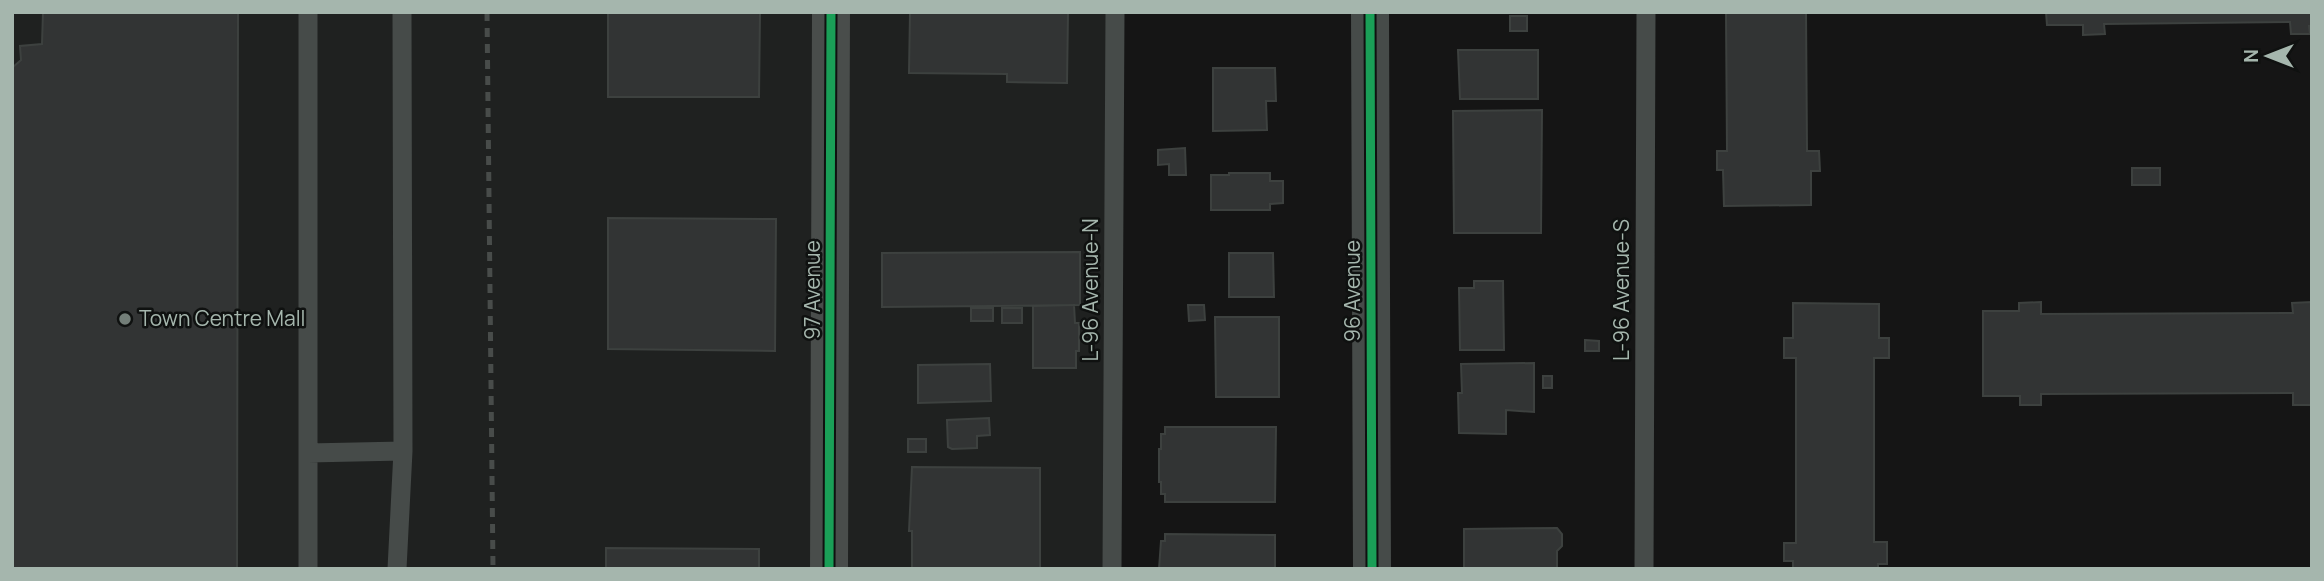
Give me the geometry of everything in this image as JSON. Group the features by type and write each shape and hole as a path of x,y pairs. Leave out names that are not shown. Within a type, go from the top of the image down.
{"street":[{"name":"97 Avenue","path":"829,569 831,12"},
{"name":"96 Avenue","path":"1370,12 1372,569"}],"lane":[{"path":"308,12 308,569"},
{"path":"397,569 403,451 402,12"},
{"name":"L-96 Avenue-N","path":"1112,569 1115,12"},
{"name":"L-96 Avenue-S","path":"1644,569 1646,12"},
{"path":"308,453 403,451"}],"shaded area":[{"path":"12,12 1115,12 1112,569 12,569"}],"building":[{"name":"Town Centre Mall","path":"43,12 238,12 237,569 12,569 12,68 21,60 20,46 42,44"},
{"path":"608,12 760,12 759,97 608,97"},
{"path":"1068,12 1067,83 1007,82 1007,74 909,73 910,13"},
{"path":"1726,12 1806,12 1807,151 1819,151 1820,171 1811,171 1811,205 1724,206 1723,170 1717,170 1717,151 1727,151"},
{"path":"2046,12 2312,12 2312,26 2309,26 2310,34 2291,34 2290,22 2104,24 2105,34 2083,35 2083,25 2047,25"},
{"path":"1510,16 1527,16 1527,31 1510,31"},
{"path":"1458,50 1538,50 1538,99 1460,99"},
{"path":"1213,68 1275,68 1276,101 1266,101 1267,130 1213,131"},
{"path":"1542,110 1541,233 1454,233 1453,111"},
{"path":"1185,148 1186,175 1169,175 1169,164 1158,165 1158,150"},
{"path":"2132,168 2160,168 2160,185 2132,185"},
{"path":"1270,173 1270,181 1283,181 1283,203 1270,204 1270,210 1211,210 1211,175"},
{"path":"608,218 776,219 775,351 608,349"},
{"path":"1080,252 1080,305 882,307 882,253"},
{"path":"1229,253 1273,253 1274,297 1229,297"},
{"path":"1474,281 1503,281 1504,350 1460,350 1459,288 1474,288"},
{"path":"2041,302 2041,314 2293,313 2292,303 2311,302 2312,405 2293,405 2293,393 2041,394 2041,405 2020,405 2020,396 1983,396 1983,311 2019,311 2019,303"},
{"path":"1793,303 1879,304 1879,338 1889,338 1889,358 1874,358 1874,542 1887,542 1887,564 1878,564 1878,569 1793,569 1793,561 1784,561 1784,543 1796,543 1796,358 1784,358 1784,338 1793,338"},
{"path":"1074,305 1075,323 1079,323 1076,368 1033,368 1033,306"},
{"path":"1188,305 1204,305 1205,320 1189,321"},
{"path":"971,308 993,308 993,321 971,321"},
{"path":"1002,308 1022,308 1022,323 1002,323"},
{"path":"1215,317 1279,317 1279,397 1216,397"},
{"path":"1585,340 1599,341 1599,351 1585,351"},
{"path":"1534,363 1534,412 1506,410 1506,434 1459,433 1458,393 1462,393 1461,364"},
{"path":"990,364 991,401 918,403 918,365"},
{"path":"1543,376 1552,376 1552,388 1543,388"},
{"path":"989,418 990,435 977,436 977,448 948,447 947,420"},
{"path":"1165,427 1276,427 1275,502 1165,502 1165,494 1161,494 1159,482 1159,449"},
{"path":"908,439 926,439 926,452 908,452"},
{"path":"912,467 1040,468 1040,569 912,568 912,531 909,531"},
{"path":"1557,528 1562,534 1562,546 1557,551 1557,569 1464,569 1464,529"},
{"path":"1165,534 1275,535 1275,569 1159,569 1161,541 1165,541"},
{"path":"606,548 759,549 759,569 606,569"}],"railway":[{"path":"487,12 493,569"}],"cycle path":[{"path":"829,569 831,12"},
{"path":"1370,12 1372,569"}],"place":[{"name":"Town Centre Mall","path":"125,319"}]}
